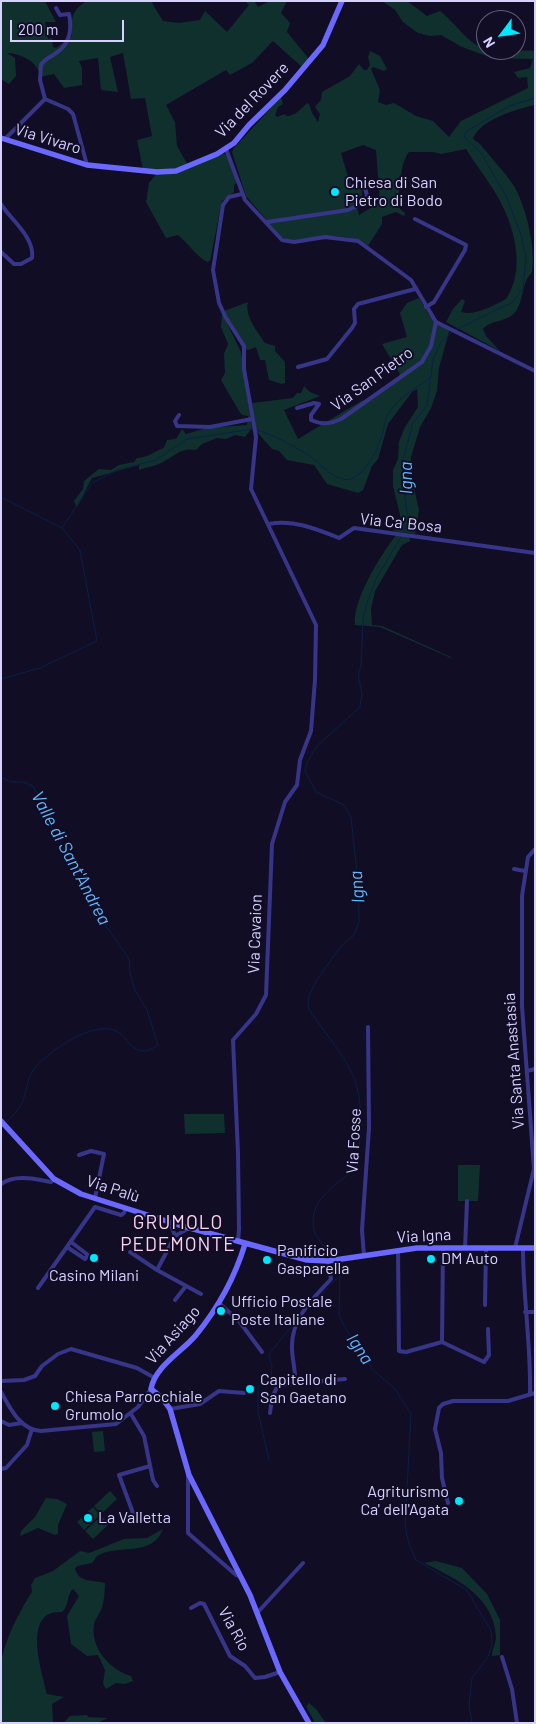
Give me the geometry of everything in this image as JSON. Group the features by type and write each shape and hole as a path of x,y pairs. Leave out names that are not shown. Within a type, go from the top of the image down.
{"street":[{"name":"Via del Rovere","path":"87,165 157,172 176,171 226,149 285,90 323,45 342,1"},
{"path":"45,99 40,80 41,65 59,51 69,37 71,26 69,14 60,15 56,8"},
{"path":"3,139 45,99"},
{"path":"45,99 68,109 73,114 87,165"},
{"name":"Via Vivaro","path":"3,139 87,165"},
{"path":"226,149 234,165 242,194 282,240 287,242 325,237 358,241 406,275 414,283 415,289 436,322 535,371"},
{"path":"267,222 348,210 365,202 367,195 364,185"},
{"path":"242,194 225,200 214,251 213,270 219,303 244,346 244,369 255,432 251,489 269,524"},
{"path":"1,204 24,235 33,254 32,258 21,264 14,264 1,252"},
{"path":"415,218 466,245 465,250 434,302 426,307"},
{"path":"298,367 327,359 355,323 354,310 358,304 415,289"},
{"name":"Via San Pietro","path":"297,408 314,403 319,404 311,415 311,420 319,423 331,424 341,419 422,362 431,346 436,322"},
{"path":"179,415 174,421 177,426 195,427 252,419"},
{"name":"Via Ca' Bosa","path":"269,524 282,521 316,528 338,538 354,528 535,553"},
{"name":"Via Cavaion","path":"238,1242 240,1229 233,1040 256,1014 266,994 272,844 285,802 297,785 300,760 311,731 315,694 316,625 269,524"},
{"name":"Via Santa Anastasia","path":"515,1248 534,1169 522,989 522,896 528,857 535,849"},
{"path":"514,869 525,871"},
{"name":"Via Fosse","path":"364,1256 362,1230 369,1128 368,1027"},
{"path":"527,1071 535,1069"},
{"name":"Via Palù","path":"1,1120 54,1179 81,1194 238,1242 307,1260 330,1261"},
{"path":"79,1154 91,1151 104,1154 95,1198"},
{"path":"1,1184 8,1180 22,1178 51,1182 54,1179"},
{"path":"465,1248 467,1201"},
{"path":"38,1288 96,1206 118,1214 124,1213 124,1207"},
{"path":"170,1222 176,1234"},
{"path":"157,1270 179,1225"},
{"path":"176,1234 189,1228"},
{"path":"67,1247 85,1259 88,1255 71,1242"},
{"name":"Via Asiago","path":"217,1528 188,1475 170,1409 162,1398 151,1389 154,1377 195,1336 219,1303 246,1244"},
{"path":"442,1342 443,1248"},
{"path":"485,1306 486,1248"},
{"path":"448,1503 434,1427 439,1408 453,1401 508,1401 532,1393 522,1248"},
{"name":"Via Igna","path":"330,1261 398,1250 535,1248"},
{"path":"398,1250 399,1352 406,1352 442,1342 484,1362 489,1355 488,1329"},
{"path":"130,1252 157,1270 201,1294"},
{"path":"295,1383 292,1350 293,1327 306,1306 331,1279 330,1261"},
{"path":"174,1300 186,1286"},
{"name":"Via Asiago","path":"219,1303 239,1321 262,1352"},
{"path":"525,1312 535,1312"},
{"path":"1,1381 24,1380 35,1376 42,1366 58,1354 71,1349 137,1368 154,1377"},
{"path":"270,1413 276,1386 345,1379"},
{"path":"1,1392 22,1423 32,1429 98,1427 116,1424 131,1414 151,1389"},
{"path":"170,1409 200,1404 219,1390 244,1393"},
{"path":"131,1414 144,1436 150,1466 157,1486"},
{"path":"1,1421 9,1425 22,1423"},
{"path":"1,1469 6,1468 27,1445 32,1429"},
{"path":"133,1513 119,1475 150,1466"},
{"name":"Via Asiago","path":"188,1475 186,1523 190,1535"},
{"name":"Via Rio","path":"217,1528 258,1612 280,1672 309,1723"},
{"name":"Via Rio","path":"190,1535 241,1578"},
{"name":"Via Rio","path":"258,1612 303,1563"},
{"name":"Via Rio","path":"191,1608 200,1603 204,1604 230,1656 245,1666 254,1678 280,1672"},
{"path":"502,1657 512,1689 517,1723"}],"green space":[{"path":"1,1 45,1 56,22 45,22 48,39 52,38 53,47 56,48 72,36 71,25 73,15 78,7 88,1 154,1 152,3 163,21 179,23 200,20 205,11 227,32 249,5 245,1 254,1 258,7 270,1 287,1 281,13 290,23 287,32 309,59 302,67 273,41 252,63 230,75 226,70 166,105 175,122 177,146 188,165 171,171 143,169 137,140 152,136 145,98 131,99 123,53 110,57 118,92 101,90 98,58 79,61 82,68 82,85 64,88 54,74 40,77 36,67 28,59 7,53 15,58 16,76 9,84 1,79"},
{"path":"382,1 407,1 427,16 440,11 468,39 476,44 476,52 462,47 441,35 430,36 418,33 403,22 395,10"},
{"path":"370,51 380,56 387,69 384,71 373,67 371,69 380,90 378,102 386,105 394,103 416,116 433,121 449,137 461,121 528,88 527,77 518,78 514,72 530,68 533,59 526,59 526,51 535,51 535,105 500,116 483,126 473,139 480,144 514,186 526,216 533,252 532,272 526,281 518,308 513,315 490,324 483,329 486,336 500,351 446,322 453,309 462,299 465,301 461,312 472,313 484,310 506,299 513,286 516,271 517,256 514,240 504,209 497,195 466,149 441,154 409,152 402,170 399,194 398,207 405,213 404,216 396,212 382,217 382,224 368,246 350,238 330,236 291,241 281,237 246,196 232,152 234,148 281,97 283,104 278,107 275,115 277,117 285,114 286,116 292,115 307,103 318,122 320,114 315,107 321,100 322,92 350,76 359,64 364,70 367,70 370,65 368,57","holes":["363,145 376,150 380,202 359,215 356,203 362,195 362,187 350,183 341,153"]},
{"path":"222,153 227,155 239,181 234,185 234,192 222,201 210,261 207,262 178,235 166,238 146,202 149,183 156,174 183,171"},
{"path":"419,298 429,315 450,328 439,368 437,391 431,408 420,427 411,457 410,471 419,510 415,534 393,531 402,523 393,486 393,470 398,459 399,442 405,427 418,407 417,389 412,392 388,424 378,459 372,466 363,490 358,493 327,484 314,465 287,460 279,451 272,449 255,430 252,403 293,398 297,393 301,393 304,386 310,392 320,396 284,410 298,439 361,401 368,400 401,376 382,344 407,337 400,313 407,303"},
{"path":"248,302 248,313 255,329 265,343 275,346 275,351 285,362 285,383 282,384 269,380 265,360 260,360 256,347 248,350 242,348 224,311"},
{"path":"222,313 241,352 252,428 245,437 235,435 226,439 217,438 202,444 196,450 182,451 163,462 139,470 139,465 92,478 77,507 74,501 83,489 84,481 99,469 111,470 119,465 134,462 137,458 148,456 164,448 167,440 176,439 182,429 186,434 206,428 247,425 248,416 242,415 239,411 221,380 225,373 224,354 228,344 221,327"},
{"path":"396,535 409,536 410,541 402,545 375,591 371,609 372,625 382,626 451,658 380,627 355,625 355,615 363,591 383,554"},
{"path":"184,1114 224,1114 225,1133 185,1134"},
{"path":"458,1165 480,1165 478,1201 458,1201"},
{"path":"103,1431 105,1451 94,1452 92,1432"},
{"path":"110,1491 117,1499 101,1514 94,1506"},
{"path":"46,1498 57,1499 67,1504 58,1525 58,1534 55,1535 38,1528 20,1536 21,1531 35,1517"},
{"name":"La Valletta","path":"93,1507 100,1515 84,1530 77,1522"},
{"path":"101,1516 109,1524 93,1539 85,1531"},
{"path":"163,1529 158,1538 144,1547 107,1552 98,1556 92,1563 77,1566 75,1569 83,1579 105,1583 102,1607 94,1624 95,1641 103,1657 116,1669 131,1676 133,1681 125,1684 116,1683 106,1689 103,1684 105,1670 98,1655 87,1656 71,1644 67,1616 79,1596 73,1589 62,1612 49,1614 42,1620 38,1631 39,1658 47,1694 64,1697 52,1704 53,1723 1,1723 2,1657 14,1623 32,1592 31,1585 35,1578 53,1571 80,1551 89,1553 124,1539 147,1538"},
{"path":"436,1561 462,1568 487,1594 500,1620 500,1655 492,1656 496,1637 494,1623 488,1610 471,1590 448,1575 424,1563"},
{"path":"309,1703 326,1723 315,1723 306,1706"},
{"path":"87,1715 88,1717 108,1718 97,1723 63,1723 70,1716"}],"waterway":[{"name":"Igna","path":"455,330 513,302 523,288 526,258 521,235 507,198 481,153 464,137 467,131 509,106 535,98"},
{"name":"Igna","path":"403,533 408,520 402,463 413,423 427,406 433,359 441,342 452,332"},
{"path":"257,430 276,437 296,448 338,477 349,479 361,473 371,460 380,441 388,414 399,400 430,378"},
{"path":"62,528 92,483 117,470 156,460 187,439 253,429"},
{"name":"Valle di Sant'Andrea","path":"1,497 62,528 80,550 97,641 40,668 1,679"},
{"name":"Igna","path":"335,1258 315,1234 313,1219 315,1209 320,1200 357,1166 361,1130 360,1105 351,1071 308,1007 309,996 316,981 341,946 354,935 359,921 358,882 351,817 344,805 316,792 305,771 308,761 317,746 360,707 362,693 358,675 361,665 363,619 376,579 401,537"},
{"name":"Valle di Sant'Andrea","path":"1,777 11,782 23,782 33,786 45,807 51,828 77,866 95,910 129,959 130,974 135,990 147,1010 158,1045 149,1050 142,1051 136,1049 117,1031 110,1029 100,1029 81,1034 54,1051 35,1067 29,1079 23,1101 7,1122"},
{"name":"Igna","path":"337,1261 340,1269 339,1315 343,1324 373,1370 395,1389 411,1414 405,1527 409,1544 416,1560 467,1590 491,1631 492,1645 488,1657 472,1678 469,1705 472,1723"},
{"path":"309,1307 337,1278"},
{"path":"269,1460 258,1412 258,1386 271,1377 272,1367 269,1354 296,1321"}],"place":[{"name":"Chiesa di San Pietro di Bodo","path":"335,192"},
{"name":"Casino Milani","path":"94,1258"},
{"name":"DM Auto","path":"431,1259"},
{"name":"Panificio Gasparella","path":"267,1260"},
{"name":"Ufficio Postale Poste Italiane","path":"221,1311"},
{"name":"Capitello di San Gaetano","path":"250,1389"},
{"name":"Chiesa Parrocchiale Grumolo","path":"55,1406"},
{"name":"Agriturismo Ca' dell'Agata","path":"459,1501"},
{"name":"La Valletta","path":"88,1518"}],"district":[{"name":"GRUMOLO PEDEMONTE","path":"178,1234"}]}
